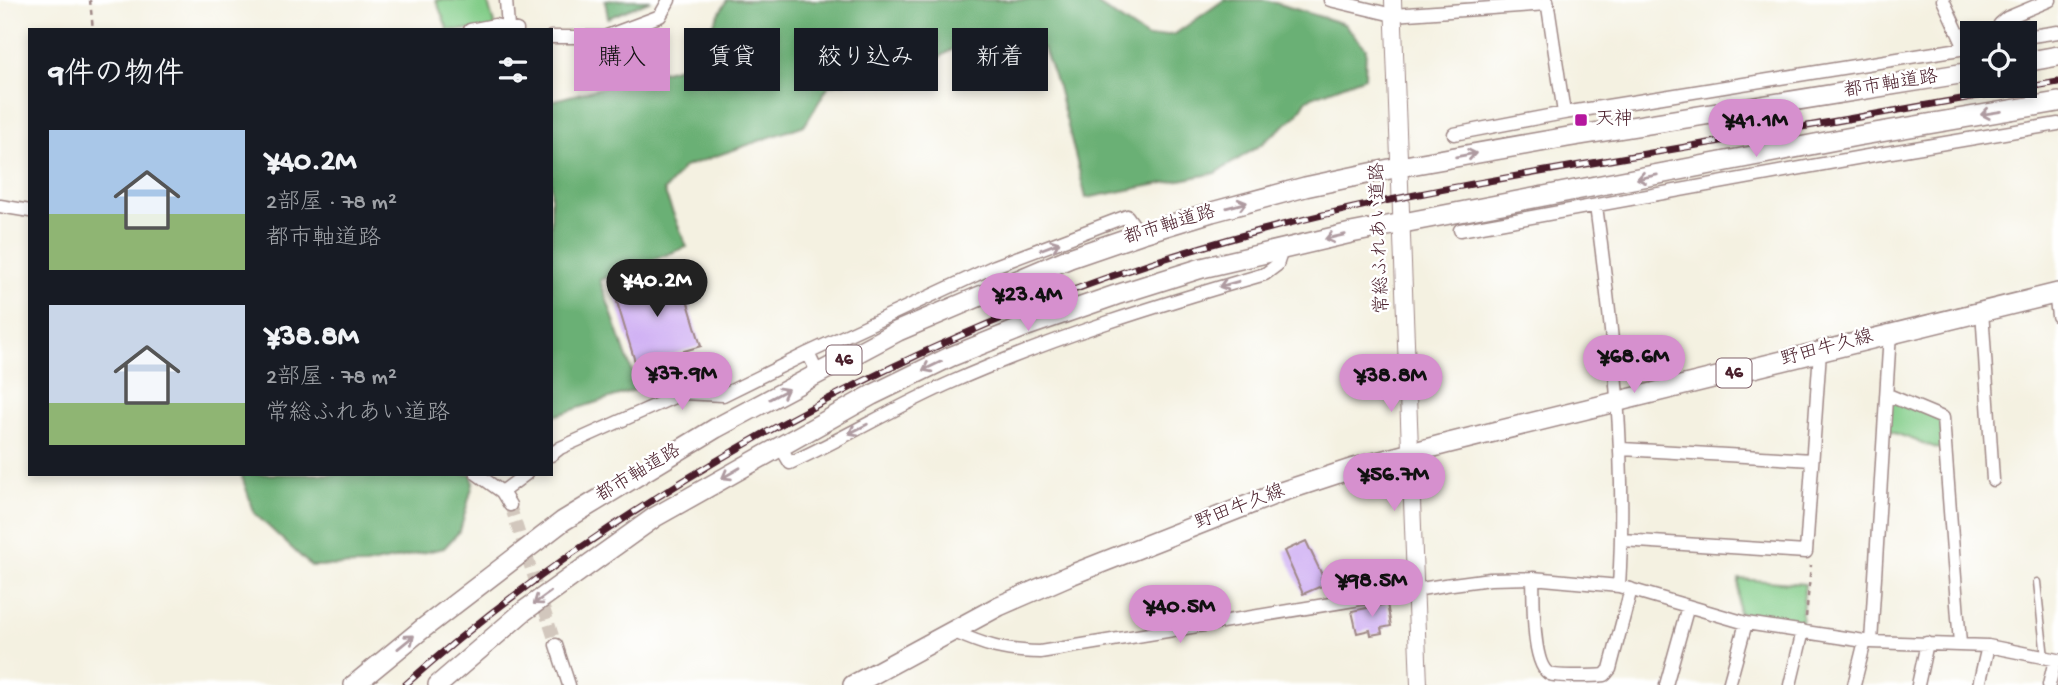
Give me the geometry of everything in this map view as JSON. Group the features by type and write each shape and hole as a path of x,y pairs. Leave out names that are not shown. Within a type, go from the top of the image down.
{"main road":[{"path":"2037,60 2058,56"},
{"name":"都市軸道路","path":"354,685 563,521 716,428 898,331 1070,258 1140,234 1305,187 1399,167 1960,74"},
{"name":"46","path":"438,685 524,611 655,517 872,395 1027,326 1202,268 1282,250 1402,224 1556,204 1733,170 1857,136 2058,102"},
{"name":"野田牛久線","path":"853,685 1022,596 1281,492 1411,453 1890,332 2057,293"}],"street":[{"path":"506,0 513,28"},
{"path":"553,37 604,37 660,16 669,0"},
{"path":"1330,0 1393,7 1547,2 1564,113"},
{"path":"1943,0 1960,31"},
{"path":"2004,21 2050,0"},
{"name":"常総ふれあい道路","path":"1393,7 1419,685"},
{"path":"480,28 495,25 508,28"},
{"path":"2037,35 2058,32"},
{"path":"1454,134 1564,113 1960,48"},
{"path":"1519,121 1522,145"},
{"path":"1460,230 1556,204 1596,206 1733,170 2058,124"},
{"path":"0,206 28,211"},
{"path":"1533,578 1536,645 1543,670 1552,676 1605,675 1610,669 1625,587 1622,449 1596,206"},
{"path":"553,453 683,393 723,395 995,266 1127,216 1140,234"},
{"path":"2057,293 2058,316"},
{"path":"1982,310 1993,480"},
{"path":"1854,685 1868,642 1888,395 1890,332"},
{"path":"1622,540 1807,552 1820,351"},
{"path":"808,353 818,374"},
{"path":"1888,395 1943,418 1960,644"},
{"path":"1622,449 1812,460"},
{"path":"480,476 502,492 510,505"},
{"path":"502,492 523,476"},
{"path":"952,631 985,646 1008,651 1040,652 1416,590 1490,579 1533,578 1625,587 1746,623 1868,642 1988,646 2053,659 2049,685"},
{"path":"1667,685 1688,606"},
{"path":"1729,685 1746,623"},
{"path":"1790,685 1803,631"},
{"path":"1918,685 1927,643"},
{"path":"556,645 569,685"},
{"path":"1979,685 1988,646"}],"lane":[{"path":"2037,582 2053,659"}],"path":[{"path":"90,0 93,28"},
{"path":"1803,631 1811,562 1807,552"}],"green space":[{"path":"436,0 487,0 495,28 447,28"},
{"path":"605,0 651,0 608,18"},
{"path":"727,0 1091,0 1148,38 1175,34 1224,0 1266,0 1344,24 1366,48 1365,77 1307,99 1297,115 1259,146 1216,173 1086,198 1058,87 1048,60 1048,28 952,28 952,49 938,59 938,28 794,28 794,91 825,91 805,125 684,167 664,191 687,247 600,280 638,389 553,416 553,100 589,91 670,91 670,69 683,66 684,91 780,91 780,28 711,28"},
{"path":"1888,395 1940,416 1945,451 1886,430"},
{"path":"242,476 472,476 473,484 460,531 444,548 366,565 311,566 255,514"},
{"path":"1739,579 1805,584 1801,622 1738,613"}],"building":[{"path":"679,273 701,346 636,365 614,292"},
{"path":"1306,541 1323,577 1321,578 1324,585 1303,594 1284,551"},
{"path":"1387,604 1391,626 1381,628 1382,633 1371,635 1370,630 1357,633 1352,611"}],"tunnel":[{"path":"510,505 556,645"}],"railway":[{"path":"405,685 528,585 614,525 703,469 810,408 872,377 935,347 1064,293 1196,249 1263,230 1407,196 2058,82"}],"place":[{"name":"天神","path":"1581,120"}]}
